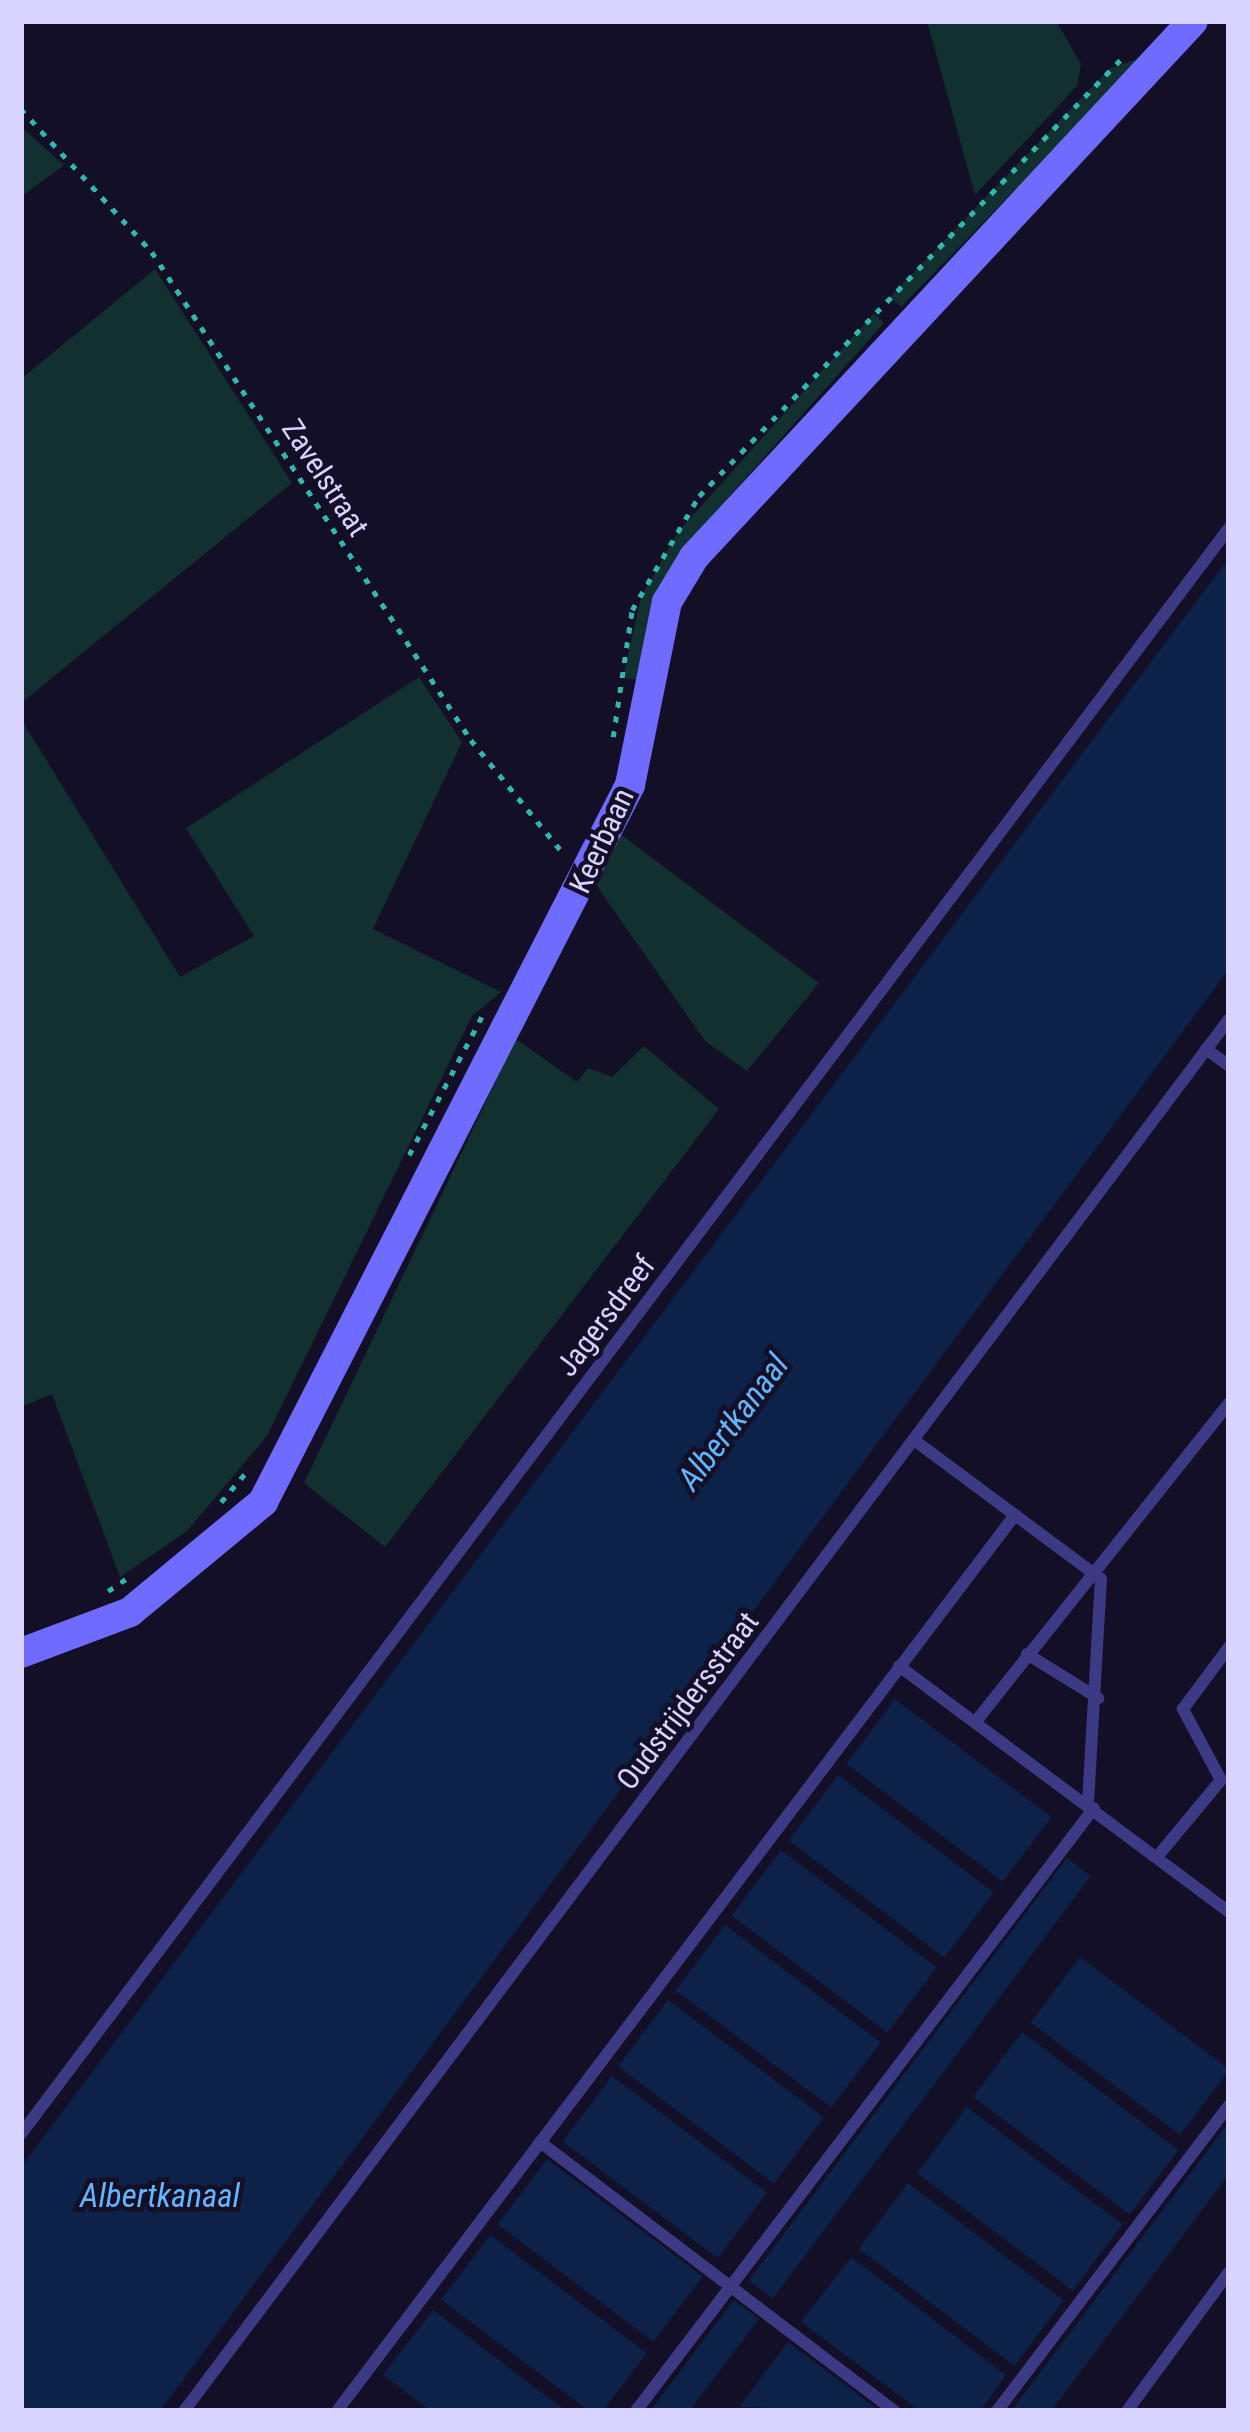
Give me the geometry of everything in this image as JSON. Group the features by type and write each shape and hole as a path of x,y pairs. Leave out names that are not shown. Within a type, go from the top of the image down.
{"street":[{"name":"Keerbaan","path":"21,1653 130,1612 263,1502 630,785 667,602 694,557 1193,21"}],"lane":[{"name":"Jagersdreef","path":"21,2134 1229,527"},
{"name":"Oudstrijdersstraat","path":"184,2411 1229,1019"},
{"path":"1206,1049 1229,1066"},
{"path":"977,1720 1229,1403"},
{"path":"914,1440 1095,1574"},
{"path":"337,2411 1015,1516"},
{"path":"636,2411 1091,1805 1098,1698 1095,1574"},
{"path":"1157,1857 1221,1780 1184,1709 1229,1647"},
{"path":"1027,1654 1098,1698"},
{"path":"899,1666 1229,1912"},
{"path":"997,2411 1229,2104"},
{"path":"540,2142 896,2411"},
{"path":"1127,2411 1229,2272"}],"path":[{"name":"Zavelstraat","path":"21,110 118,206 471,740 547,842 590,868"}],"green space":[{"path":"927,21 1056,21 1081,64 1077,86 975,195"},
{"path":"1144,57 901,307 890,297 1110,68"},
{"path":"21,127 64,165 21,197"},
{"path":"155,269 292,483 21,703 21,379"},
{"path":"874,313 884,323 695,535 638,680 623,678 641,597 678,532"},
{"path":"419,677 462,742 373,929 501,992 472,1016 267,1436 187,1531 120,1577 52,1394 21,1407 21,719 180,977 254,936 186,828"},
{"path":"619,833 819,983 747,1071 705,1041 594,882"},
{"path":"516,1039 577,1082 588,1068 612,1077 644,1046 719,1109 385,1547 304,1483"}],"water":[{"name":"Albertkanaal","path":"1229,558 1229,969 160,2411 21,2411 21,2167"},
{"path":"895,1699 1052,1817 1003,1882 846,1764"},
{"path":"838,1775 994,1892 944,1958 789,1840"},
{"path":"781,1850 937,1967 887,2033 732,1915"},
{"path":"1067,1858 1091,1876 773,2299 749,2280"},
{"path":"725,1925 881,2042 831,2108 676,1990"},
{"path":"1080,1957 1229,2069 1180,2135 1031,2022"},
{"path":"668,2000 824,2117 774,2184 618,2066"},
{"path":"1022,2032 1179,2150 1130,2215 973,2097"},
{"path":"612,2076 767,2193 718,2258 563,2141"},
{"path":"967,2107 1123,2224 1073,2291 917,2173"},
{"path":"1229,2122 1229,2174 1051,2411 1011,2411"},
{"path":"547,2159 703,2276 653,2342 498,2224"},
{"path":"908,2183 1064,2300 1014,2366 859,2248"},
{"path":"490,2235 647,2353 603,2411 589,2411 441,2300"},
{"path":"851,2257 1006,2375 980,2411 920,2411 801,2322"},
{"path":"734,2300 759,2319 689,2411 650,2411"},
{"path":"433,2310 566,2411 431,2411 383,2375"},
{"path":"788,2342 880,2411 739,2407"}]}
